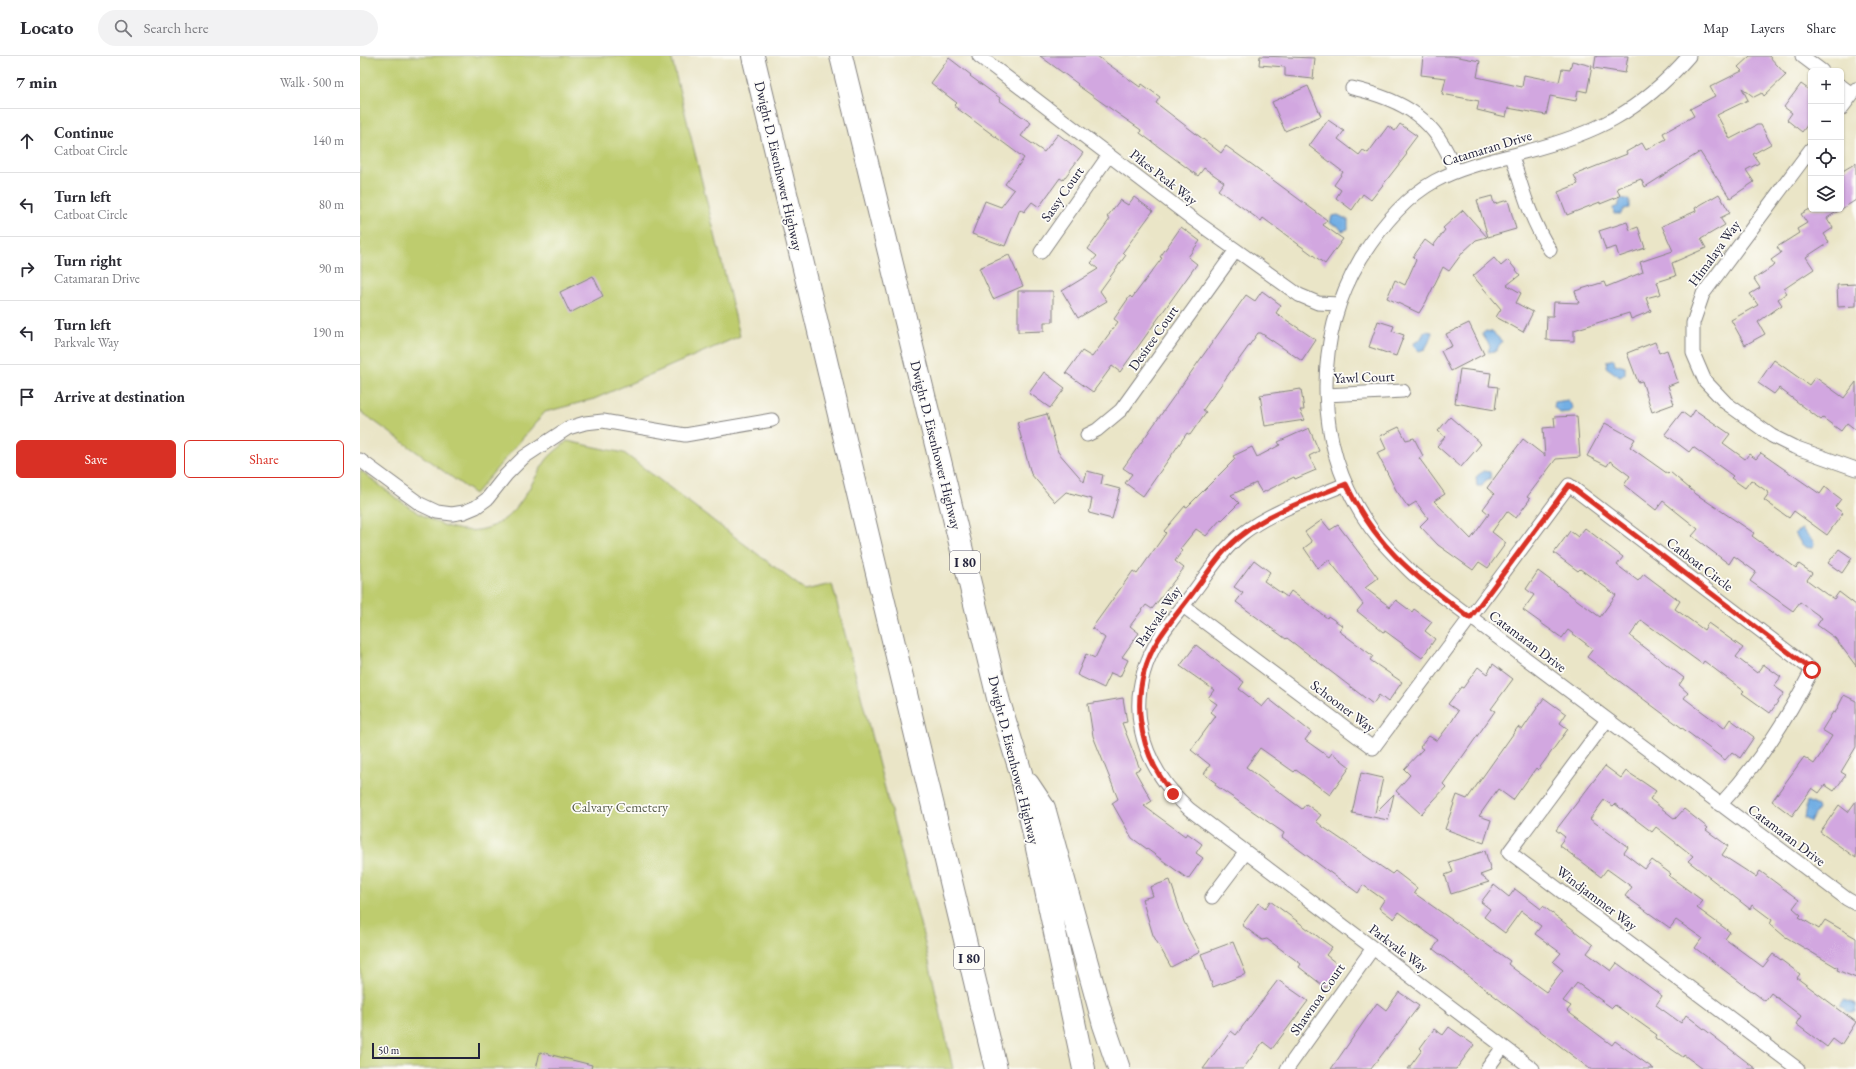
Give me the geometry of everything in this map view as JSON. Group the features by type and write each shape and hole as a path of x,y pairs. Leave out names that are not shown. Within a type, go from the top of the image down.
{"highway":[{"name":"Dwight D. Eisenhower Highway","path":"753,56 996,1069"},
{"name":"Dwight D. Eisenhower Highway","path":"841,56 999,702 1020,773 1084,1069"},
{"path":"1020,773 1044,808 1104,1025 1119,1069"}],"street":[{"name":"Pikes Peak Way","path":"979,56 1236,250 1308,300 1328,305 1339,304"},
{"name":"Catamaran Drive","path":"1689,56 1654,92 1632,109 1609,123 1584,135 1558,144 1455,171 1418,192 1386,224 1354,270 1339,304 1327,355 1326,394 1328,420 1333,445 1346,484 1370,526 1385,547 1413,574 1720,805 1847,899 1856,904"},
{"path":"1802,56 1818,68"},
{"path":"1844,87 1854,91 1844,105"},
{"path":"1352,88 1374,93 1396,101 1415,112 1432,128 1445,146 1455,171"},
{"name":"Himalaya Way","path":"1808,153 1703,294 1693,323 1694,353 1705,381 1726,403 1772,436 1794,447 1856,469"},
{"name":"Sassy Court","path":"1041,252 1109,155"},
{"path":"1512,156 1529,212 1537,230 1550,250"},
{"name":"Desiree Court","path":"1088,435 1103,426 1121,410 1236,250"},
{"name":"Yawl Court","path":"1326,394 1403,391"},
{"path":"360,460 420,504 437,512 452,514 464,512 476,507 487,498 506,475 524,457 568,428 585,423 614,422 685,435 772,420"},
{"name":"Parkvale Way","path":"1346,484 1262,520 1243,533 1220,557 1158,640 1144,670 1139,703 1142,736 1154,767 1173,794 1246,852 1533,1069"},
{"name":"Catboat Circle","path":"1470,618 1569,485 1812,670 1793,708 1776,736 1757,762 1720,805"},
{"name":"Schooner Way","path":"1183,606 1373,748 1470,618"},
{"name":"Windjammer Way","path":"1607,720 1509,852 1798,1069"},
{"path":"1212,897 1246,852"},
{"name":"Shawnoa Court","path":"1287,1069 1373,948"},
{"path":"1487,1069 1503,1047"}],"green space":[{"path":"360,56 671,56 740,336 594,399 545,412 475,494 360,411"},
{"name":"Calvary Cemetery","path":"567,441 624,453 805,590 832,584 923,935 953,1069 360,1069 360,470 410,508 430,519 450,527 469,530 489,528 507,517 513,511 523,498 547,459"}],"water":[{"path":"1621,198 1629,200 1629,208 1624,209 1621,214 1614,214 1613,208 1618,206"},
{"path":"1338,215 1348,220 1348,229 1342,231 1338,226 1330,223 1332,216"},
{"path":"1425,331 1432,332 1432,336 1425,349 1419,351 1414,346 1414,343 1420,340"},
{"path":"1486,331 1492,332 1502,341 1496,351 1488,352 1490,346 1482,334"},
{"path":"1614,359 1615,364 1625,367 1625,374 1620,377 1606,367 1607,361"},
{"path":"1568,400 1573,408 1570,412 1560,413 1554,407 1555,402"},
{"path":"1483,471 1490,472 1491,478 1486,480 1482,486 1477,486 1476,477"},
{"path":"1802,529 1813,541 1814,544 1812,548 1805,547 1795,533"},
{"path":"1807,801 1817,806 1818,809 1810,822 1804,818"},
{"path":"1843,1000 1856,1004 1856,1012 1848,1012 1839,1005"}],"building":[{"path":"1040,56 1097,56 1140,87 1142,84 1160,97 1156,103 1221,153 1226,146 1327,220 1323,225 1343,239 1325,264 1263,218 1261,221 1218,190 1224,182 1204,168 1198,176 1140,133 1141,130 1077,85 1078,84"},
{"path":"1260,56 1315,58 1313,79 1285,76 1285,67 1259,65"},
{"path":"1423,56 1453,56 1480,61 1477,77 1522,87 1524,75 1559,82 1562,69 1570,70 1572,61 1592,66 1587,92 1578,90 1576,101 1550,96 1546,115 1508,108 1506,117 1477,110 1479,101 1442,94 1446,78 1421,75"},
{"path":"1596,56 1628,56 1625,73 1594,68"},
{"path":"1750,56 1769,56 1786,75 1764,96 1762,93 1754,97 1742,88 1748,100 1717,115 1730,139 1757,125 1761,125 1771,144 1753,154 1759,163 1746,170 1754,182 1730,198 1700,152 1645,187 1641,179 1617,188 1620,196 1567,215 1558,192 1578,184 1574,175 1627,154 1626,152 1642,143 1646,150 1666,139 1663,133 1694,116 1690,109 1715,96 1710,87 1742,71 1738,67"},
{"path":"949,58 971,75 970,76 1000,98 999,100 1031,123 1021,136 1044,152 1058,134 1083,153 1063,180 1060,178 1039,207 1032,202 1024,212 1020,209 1005,246 972,234 985,201 1001,207 1014,190 1005,184 1024,158 954,106 957,103 931,83"},
{"path":"1801,84 1808,89 1808,124 1802,132 1787,120 1792,113 1784,107"},
{"path":"1308,86 1321,116 1285,131 1272,102"},
{"path":"1328,120 1344,131 1338,139 1359,155 1363,150 1368,153 1388,126 1395,131 1400,124 1417,136 1405,152 1407,154 1371,200 1363,194 1352,210 1336,198 1341,190 1334,185 1343,172 1309,146"},
{"path":"1856,163 1856,200 1844,207 1844,176 1844,170"},
{"path":"1719,194 1730,213 1720,218 1725,225 1701,239 1706,248 1672,263 1676,276 1657,282 1661,294 1646,298 1651,311 1631,319 1629,313 1574,330 1574,341 1546,340 1547,316 1553,316 1554,302 1579,303 1575,291 1604,282 1606,287 1643,272 1640,262 1673,251 1662,226 1696,211 1695,208"},
{"path":"1492,196 1494,204 1508,200 1516,229 1488,237 1477,200"},
{"path":"1134,197 1153,211 1123,252 1126,255 1100,291 1107,301 1078,318 1062,291 1098,269 1091,263 1097,256 1088,249 1110,219 1107,217 1120,200 1128,205"},
{"path":"1463,210 1487,237 1476,240 1463,252 1449,271 1443,267 1419,313 1387,298 1395,280 1405,285 1416,260 1413,257 1425,240 1433,246 1445,230 1443,228"},
{"path":"1808,210 1808,212 1837,212 1827,218 1833,228 1824,234 1829,242 1806,257 1814,269 1784,289 1787,293 1778,299 1782,305 1758,322 1765,334 1745,345 1731,320 1758,305 1750,294 1760,288 1754,279 1775,265 1771,260 1781,253 1777,247 1799,233 1797,229 1807,223 1801,214"},
{"path":"1627,222 1630,230 1638,227 1645,248 1619,257 1616,247 1606,250 1599,231"},
{"path":"1181,227 1200,241 1188,257 1197,264 1120,372 1112,366 1093,392 1066,373 1082,351 1092,357 1118,322 1114,319 1130,296 1132,298 1162,258 1160,257"},
{"path":"1009,255 1023,286 993,299 979,268"},
{"path":"1494,258 1501,266 1508,260 1520,275 1507,285 1521,293 1516,303 1533,312 1523,332 1496,317 1501,309 1473,276"},
{"path":"593,276 603,296 570,313 560,292"},
{"path":"1856,284 1856,306 1838,307 1837,285"},
{"path":"1018,291 1053,291 1053,322 1044,322 1044,331 1018,332"},
{"path":"1262,291 1281,305 1276,313 1316,340 1302,361 1261,333 1258,333 1203,410 1206,412 1190,435 1187,433 1143,496 1125,483 1132,474 1123,468 1246,295 1255,301"},
{"path":"1378,321 1394,326 1392,331 1404,335 1396,356 1369,347"},
{"path":"1469,323 1484,354 1451,371 1441,351 1452,346 1446,334"},
{"path":"1655,342 1659,353 1667,350 1678,382 1668,386 1674,404 1652,412 1642,381 1638,382 1627,353"},
{"path":"1774,360 1809,385 1815,377 1844,398 1856,382 1856,430 1847,423 1841,431 1823,418 1821,420 1779,388 1774,394 1758,383"},
{"path":"1460,369 1491,373 1489,386 1498,387 1495,410 1455,403"},
{"path":"1044,372 1065,388 1050,408 1029,393"},
{"path":"1301,389 1304,410 1300,410 1305,420 1265,426 1260,395"},
{"path":"1695,410 1730,434 1723,443 1745,459 1749,454 1756,459 1761,453 1820,494 1825,487 1841,499 1835,507 1843,513 1827,535 1794,511 1789,518 1764,500 1769,493 1751,480 1745,488 1731,478 1733,476 1693,447 1689,452 1665,434 1682,412 1690,418"},
{"path":"1047,414 1058,452 1084,482 1087,471 1103,475 1101,484 1120,489 1112,519 1089,513 1092,499 1066,492 1055,502 1031,474 1017,422"},
{"path":"1577,416 1580,457 1556,459 1527,497 1530,499 1516,518 1507,511 1492,532 1506,543 1488,568 1479,562 1473,570 1438,545 1420,526 1428,518 1416,502 1408,507 1396,490 1377,453 1386,449 1380,436 1399,427 1406,440 1414,438 1423,456 1419,458 1445,494 1434,501 1471,539 1489,514 1483,509 1494,494 1487,488 1523,439 1545,456 1543,428 1555,427 1554,417"},
{"path":"1450,417 1481,444 1461,467 1437,446 1445,437 1438,431"},
{"path":"1605,423 1635,439 1630,447 1668,474 1670,472 1696,494 1754,533 1752,536 1796,568 1799,564 1812,573 1807,580 1826,594 1834,599 1839,592 1856,605 1856,666 1835,638 1817,625 1822,618 1800,602 1793,611 1750,581 1756,572 1734,556 1729,564 1692,536 1698,529 1663,501 1656,510 1624,485 1630,476 1610,461 1607,466 1587,456"},
{"path":"1309,428 1319,451 1309,456 1316,470 1295,479 1294,477 1262,493 1256,483 1231,495 1239,503 1222,520 1221,519 1206,536 1196,529 1180,549 1182,551 1175,561 1184,568 1152,609 1146,605 1130,626 1139,633 1122,657 1128,660 1120,677 1111,673 1104,688 1077,675 1086,654 1095,658 1105,638 1092,628 1133,571 1137,574 1166,533 1164,531 1185,506 1187,507 1235,459 1233,456 1252,447 1257,457 1280,445 1278,442"},
{"path":"1322,520 1330,530 1338,525 1378,578 1365,588 1390,607 1396,600 1412,612 1414,609 1432,622 1425,631 1435,639 1422,658 1385,631 1383,632 1357,611 1363,604 1329,560 1318,568 1304,548 1312,542 1305,532"},
{"path":"1585,528 1623,557 1617,565 1638,581 1644,574 1680,601 1675,609 1704,630 1708,623 1743,648 1736,657 1757,673 1763,664 1781,677 1774,686 1784,693 1770,713 1742,693 1744,691 1704,661 1702,664 1641,620 1630,636 1684,678 1679,685 1688,693 1684,698 1724,728 1730,719 1754,737 1740,758 1732,752 1725,760 1587,657 1593,649 1568,630 1562,638 1523,610 1534,595 1526,589 1538,571 1600,617 1616,595 1580,569 1578,571 1554,553 1570,531 1578,537"},
{"path":"1839,549 1852,558 1842,573 1828,563"},
{"path":"1254,560 1270,572 1264,581 1287,597 1291,591 1327,618 1328,616 1343,626 1339,631 1373,656 1370,660 1402,682 1388,702 1379,695 1373,704 1287,638 1286,639 1236,602 1243,593 1234,587"},
{"path":"1196,645 1244,682 1239,689 1262,707 1269,699 1311,732 1305,740 1329,757 1332,753 1350,767 1330,795 1296,770 1294,772 1260,748 1246,767 1302,809 1306,804 1321,815 1316,821 1323,827 1392,874 1395,871 1417,888 1414,893 1510,961 1508,964 1546,992 1563,970 1553,962 1561,953 1535,934 1541,926 1521,911 1505,933 1484,917 1490,909 1481,902 1494,885 1509,897 1515,889 1541,909 1543,906 1593,945 1587,953 1611,971 1617,963 1662,996 1656,1005 1681,1023 1686,1015 1756,1069 1703,1069 1684,1055 1683,1057 1655,1038 1657,1035 1615,1005 1612,1008 1577,983 1563,1001 1571,1006 1567,1011 1612,1045 1615,1041 1654,1069 1590,1069 1433,949 1439,941 1399,912 1394,919 1379,908 1384,900 1363,885 1358,893 1282,837 1284,833 1215,785 1216,783 1204,774 1210,765 1191,750 1216,716 1211,712 1217,704 1208,698 1214,690 1180,666"},
{"path":"1493,664 1513,679 1491,709 1495,711 1443,784 1446,787 1421,814 1396,791 1410,775 1404,769 1423,749 1420,747 1429,736 1437,741 1452,721 1458,711 1448,704 1461,687 1463,688 1478,667 1487,674"},
{"path":"1844,695 1856,701 1856,747 1841,772 1846,775 1834,791 1825,785 1819,793 1812,788 1792,816 1772,801 1804,757 1814,764 1821,754 1832,736 1822,730 1833,712 1835,713"},
{"path":"1123,698 1127,722 1122,723 1140,769 1135,771 1152,801 1144,806 1185,836 1187,833 1202,844 1196,853 1203,858 1188,879 1132,838 1112,803 1118,799 1093,736 1088,704"},
{"path":"1544,698 1566,714 1560,723 1568,729 1538,770 1536,768 1513,800 1498,789 1479,816 1491,820 1484,843 1445,829 1457,795 1467,799 1518,727 1522,730"},
{"path":"1605,766 1621,778 1626,771 1656,791 1650,799 1675,819 1684,809 1708,828 1706,830 1728,846 1722,855 1756,877 1760,871 1799,900 1793,908 1801,915 1799,917 1819,929 1825,920 1856,938 1856,978 1837,970 1838,968 1784,936 1770,924 1772,920 1752,905 1750,909 1688,861 1693,856 1656,827 1652,832 1615,804 1613,806 1604,800 1590,819 1628,847 1624,853 1645,869 1652,860 1671,874 1669,876 1703,901 1697,908 1730,932 1725,939 1763,967 1773,954 1800,974 1797,978 1856,1022 1841,1045 1833,1039 1827,1047 1796,1024 1801,1016 1771,993 1765,1001 1695,948 1702,938 1676,920 1670,928 1625,896 1632,887 1607,869 1601,877 1559,845 1565,837 1556,830"},
{"path":"1361,773 1383,778 1375,813 1394,794 1388,820 1352,813"},
{"path":"1856,801 1856,858 1820,832 1839,805 1848,812"},
{"path":"1485,851 1491,871 1480,875 1489,882 1451,894 1445,875 1453,872 1449,862"},
{"path":"1170,880 1184,922 1200,952 1171,967 1153,935 1142,899 1153,896 1150,887"},
{"path":"1270,901 1332,947 1326,955 1342,968 1326,988 1299,967 1301,964 1267,939 1262,940 1242,925 1258,903 1265,909"},
{"path":"1233,942 1246,974 1213,987 1201,954"},
{"path":"1278,980 1308,1001 1272,1049 1263,1042 1243,1069 1203,1069 1231,1031 1236,1035"},
{"path":"1399,992 1419,1006 1371,1069 1331,1069 1377,1003 1386,1010"},
{"path":"1449,1027 1474,1045 1456,1069 1408,1069 1422,1050 1420,1048 1434,1029 1443,1035"},
{"path":"540,1052 592,1065 591,1069 536,1069"}],"route":[{"path":"1173,794 1166,786 1149,757 1140,725 1139,703 1144,670 1158,640 1220,557 1243,533 1262,520 1346,484 1356,505 1385,547 1413,574 1470,618 1569,485 1812,670"}]}
